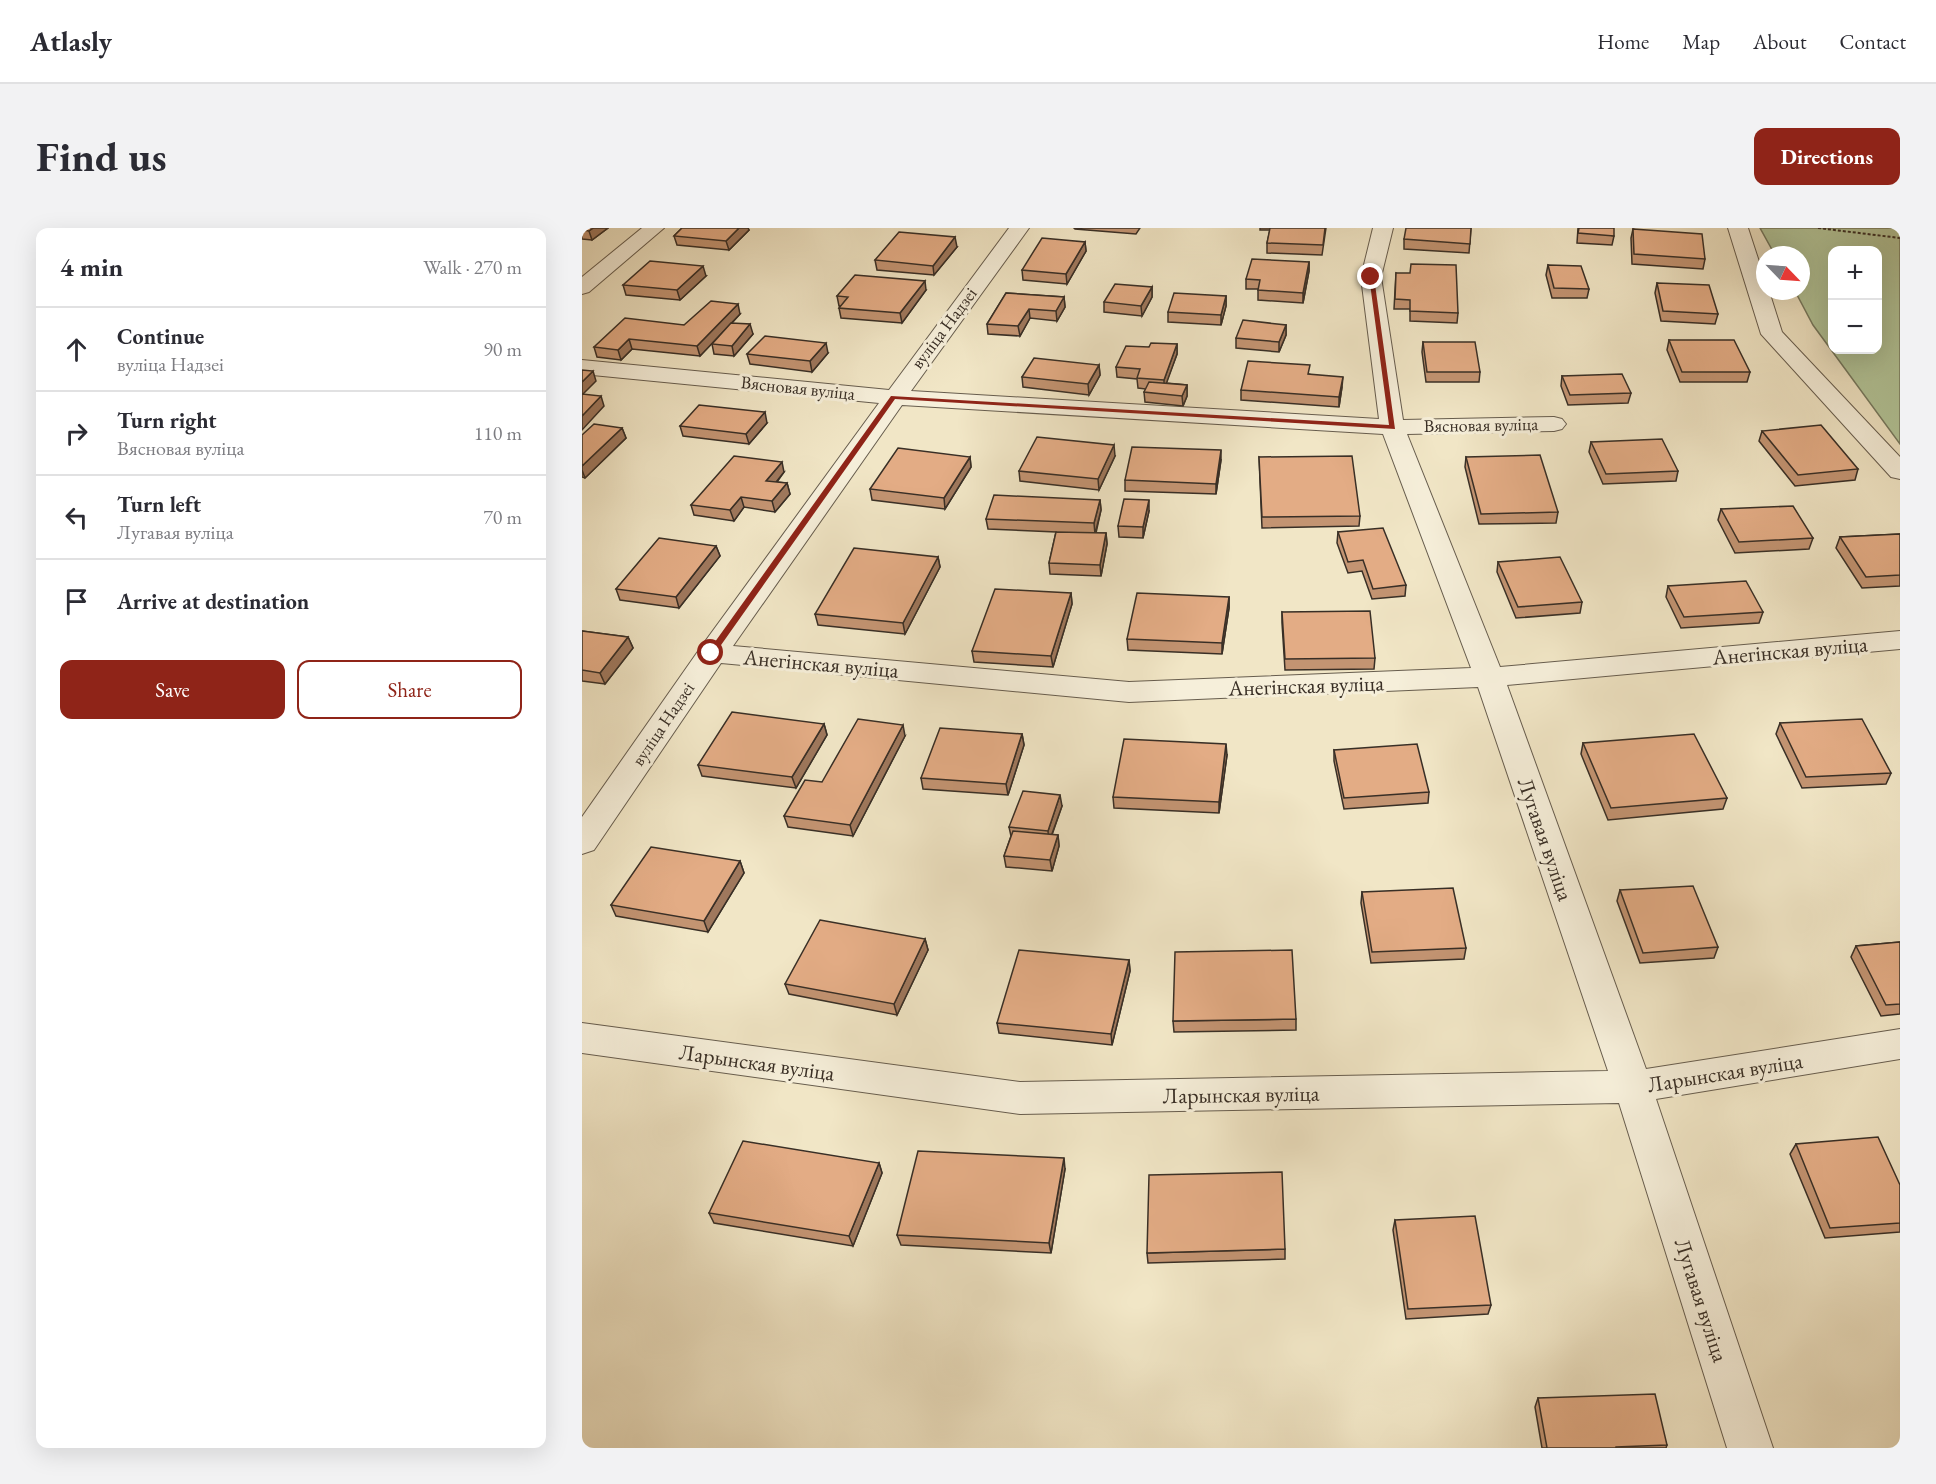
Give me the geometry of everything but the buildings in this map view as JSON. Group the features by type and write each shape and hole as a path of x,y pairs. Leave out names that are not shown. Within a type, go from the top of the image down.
{"street":[{"path":"582,288 654,228"},
{"name":"вуліца Надзеі","path":"582,842 711,653 893,397 1019,228"},
{"name":"Лугавая вуліца","path":"1383,228 1371,277 1392,427 1489,678 1633,1087 1750,1448"},
{"path":"1738,228 1772,333 1900,472"},
{"name":"Вясновая вуліца","path":"582,367 893,397 1392,427 1554,424"},
{"name":"Анегінская вуліца","path":"711,653 1129,692 1489,678 1900,640"},
{"name":"Ларынская вуліца","path":"582,1038 1020,1098 1633,1087 1900,1044"}],"path":[{"path":"1818,228 1900,238"}],"green space":[{"path":"1760,228 1900,228 1900,444 1834,354 1882,354 1882,246 1828,246 1828,346 1813,325 1800,300 1810,300 1810,246 1770,246"}],"route":[{"path":"711,653 893,397 1392,427 1371,277"}]}
